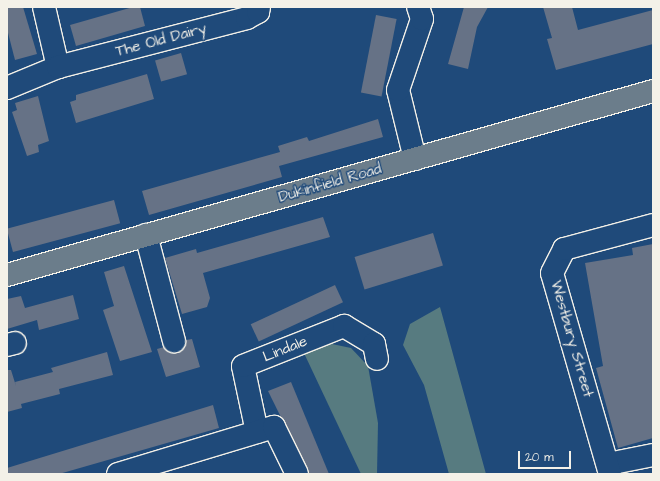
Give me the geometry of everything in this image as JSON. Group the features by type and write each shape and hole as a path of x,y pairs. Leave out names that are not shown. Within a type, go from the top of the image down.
{"main road":[{"name":"Dukinfield Road","path":"7,275 653,92"}],"street":[{"path":"44,7 58,68"},
{"name":"The Old Dairy","path":"7,88 58,68 247,18 258,12 259,7"},
{"path":"415,159 398,90 422,20 418,7"},
{"name":"Westbury Street","path":"609,469 552,273 564,249 653,225"},
{"path":"146,235 174,341"},
{"name":"Lindale","path":"257,432 243,366 344,326 374,344 377,359"},
{"path":"118,474 274,427 297,474"},
{"path":"609,469 653,455"}],"green space":[{"path":"440,307 486,474 449,474 424,385 403,345 410,324"},
{"path":"332,344 351,348 368,366 378,423 377,474 361,474 303,351"}],"building":[{"path":"7,7 23,7 37,54 15,60 7,29"},
{"path":"133,7 140,7 145,26 76,46 70,25"},
{"path":"464,7 488,7 477,27 468,69 448,64"},
{"path":"543,7 572,7 578,30 653,10 653,44 556,70 547,39 552,38"},
{"path":"376,15 397,19 382,97 361,93"},
{"path":"181,53 187,74 161,82 155,60"},
{"path":"147,74 154,99 76,123 70,102 76,100 76,95"},
{"path":"38,96 49,141 38,145 39,152 27,156 12,112 17,110 15,103"},
{"path":"378,119 383,137 279,166 282,177 149,215 142,191 280,152 278,146 307,137 309,141"},
{"path":"114,200 120,223 13,252 7,229"},
{"path":"323,217 330,237 203,273 210,298 207,307 182,314 165,258 196,249 197,253"},
{"path":"433,233 443,266 365,289 355,257"},
{"path":"653,244 653,438 618,448 596,368 603,366 585,263 633,255 632,248"},
{"path":"124,266 152,352 120,361 103,310 114,306 104,272"},
{"path":"335,285 343,302 259,342 251,324"},
{"path":"73,295 79,319 39,330 37,320 7,329 7,299 21,296 25,308"},
{"path":"192,339 200,367 166,377 157,349 164,347 178,353 186,340"},
{"path":"107,352 113,375 59,389 60,394 21,404 22,408 7,412 7,370 11,370 16,386 15,382 53,372 51,368"},
{"path":"291,382 329,474 309,474 268,391"},
{"path":"213,405 219,428 59,474 7,474 7,468"}]}
